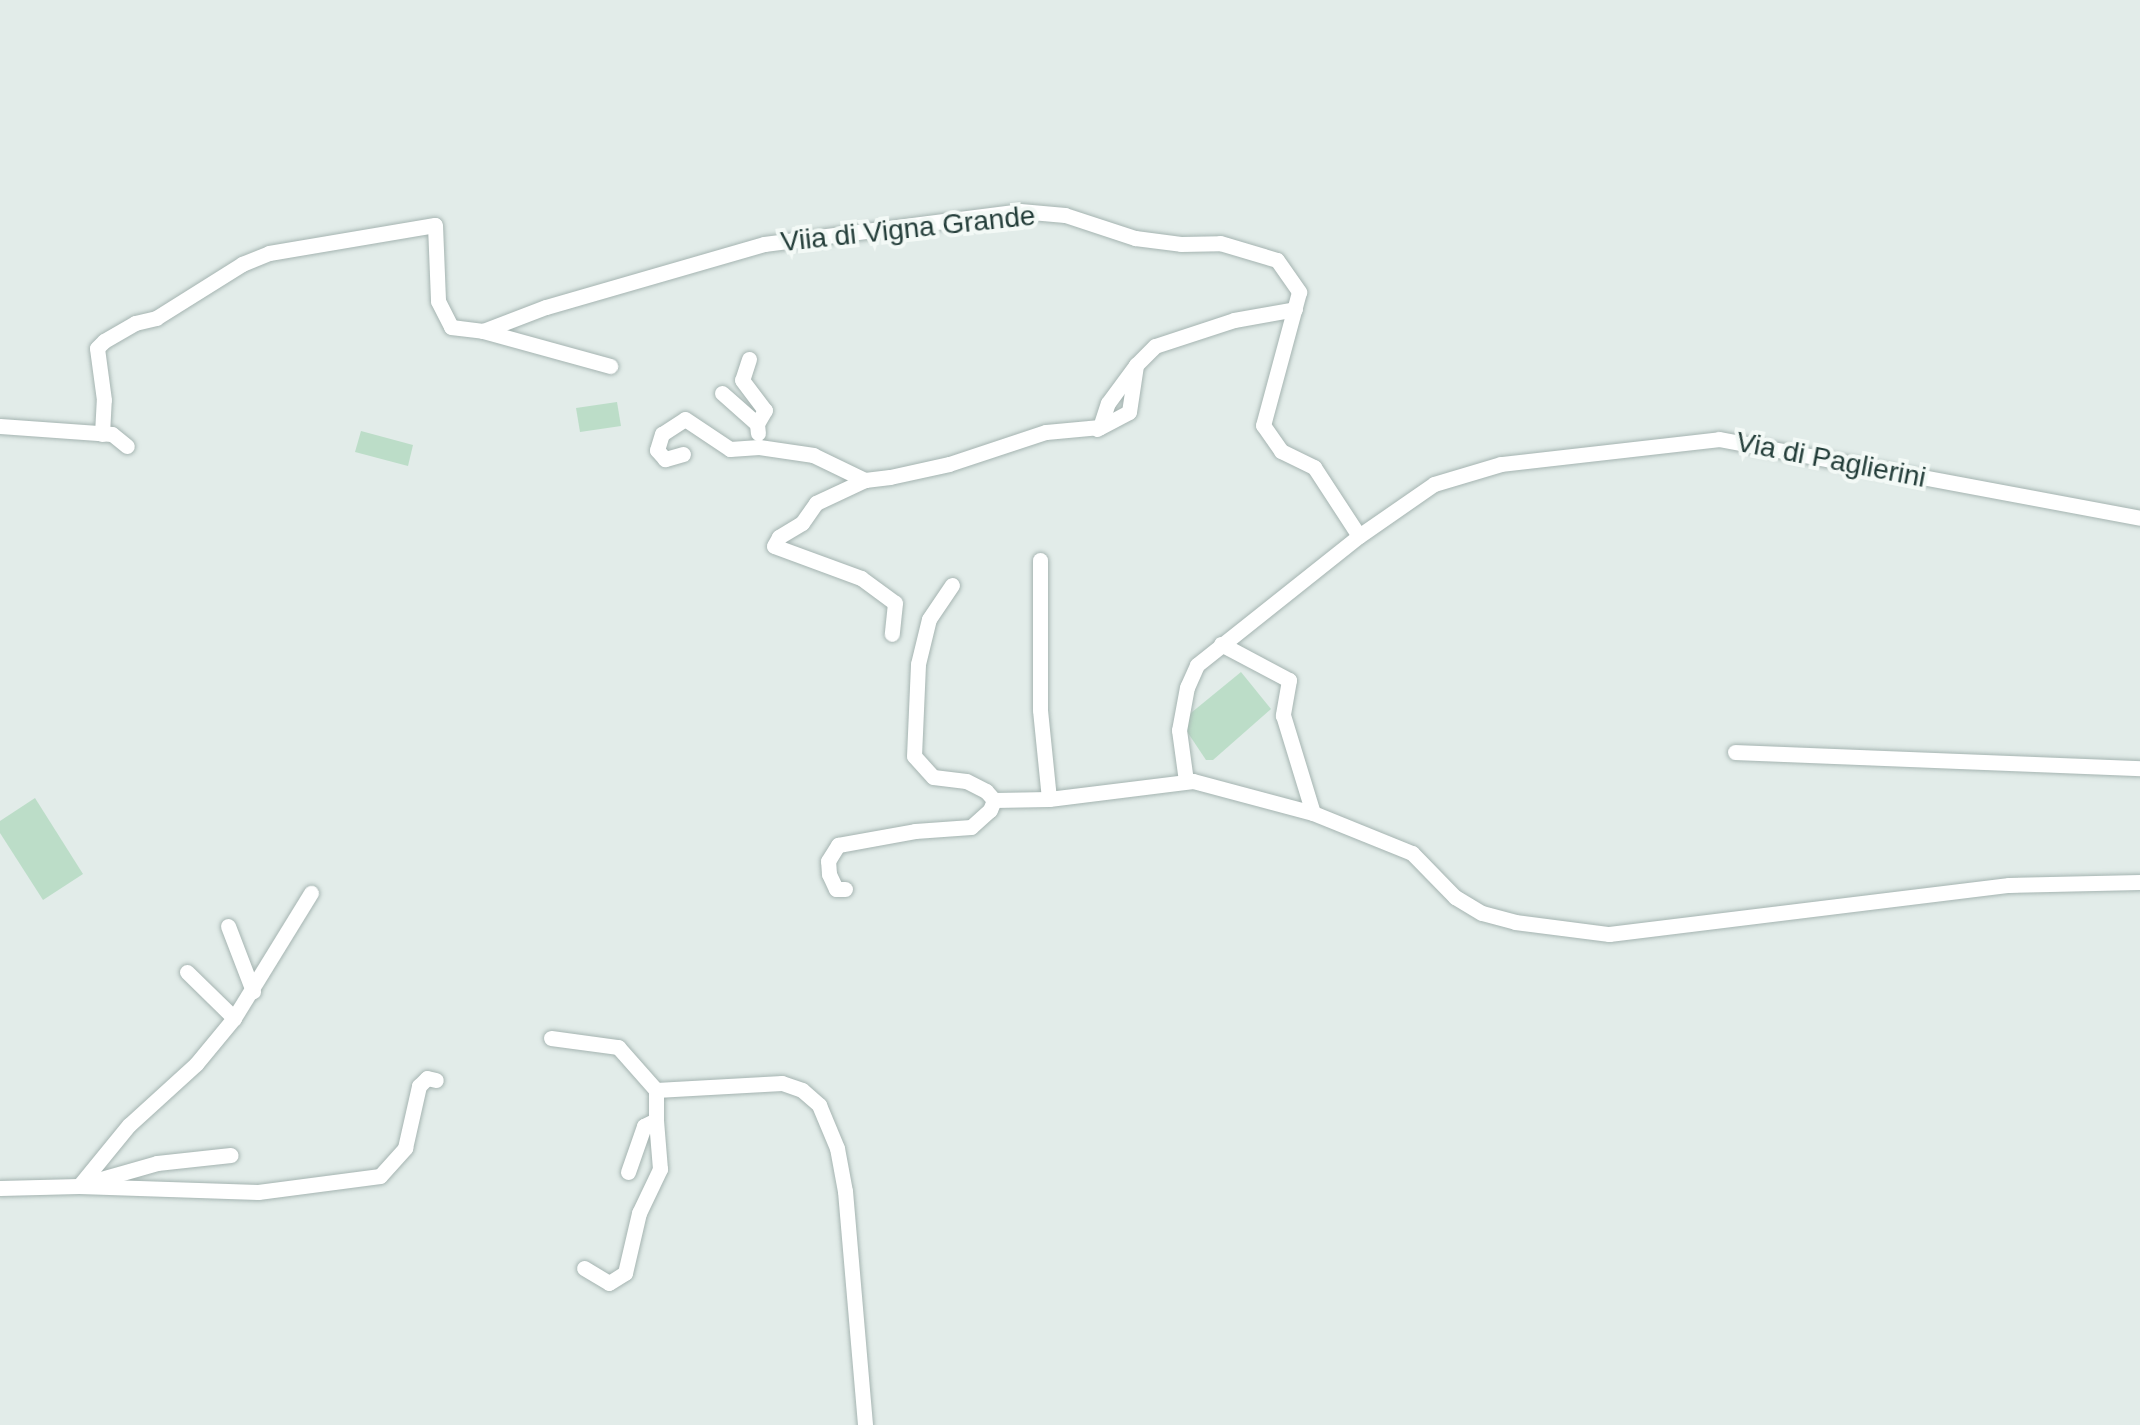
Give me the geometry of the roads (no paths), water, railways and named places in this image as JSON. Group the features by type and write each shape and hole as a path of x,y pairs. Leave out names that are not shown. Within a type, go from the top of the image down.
{"street":[{"name":"Viia di Vigna Grande","path":"483,330 546,306 764,244 1020,211 1084,219 1135,238 1181,244 1220,243 1277,260 1299,292 1295,309"},
{"path":"102,434 104,400 98,348 242,264 269,253 435,224 438,301 451,327 483,330 512,342 610,366"},
{"path":"1084,436 1100,427 1108,403 1155,346 1234,320 1295,309 1263,425 1282,451 1314,467 1358,536 1197,665 1187,687 1179,730 1186,781"},
{"path":"749,358 742,380 766,410 758,424 759,447"},
{"path":"722,393 758,424"},
{"path":"683,454 665,459 658,450 662,434 686,420 730,450 759,447 813,455 866,480"},
{"path":"0,426 112,434 127,446"},
{"path":"892,634 895,603 861,578 774,546 779,537 802,523 816,503 866,480 949,464 1046,432 1100,427"},
{"name":"Via di Paglierini","path":"1358,536 1434,484 1501,464 1719,440 2140,518"},
{"path":"1040,560 1040,710 1049,798"},
{"path":"952,584 930,619 918,664 914,756 932,777 975,784 994,800 1049,798 1186,781 1312,813 1412,853 1455,897 1482,914 1608,934 2008,885 2140,882"},
{"path":"1221,644 1289,680 1283,714 1312,813"},
{"path":"1734,752 2140,768"},
{"path":"845,889 836,889 829,874 828,861 838,845 915,831 971,827 982,822 994,800"},
{"path":"78,1186 129,1125 189,1070 234,1018 311,893"},
{"path":"228,926 253,991"},
{"path":"187,972 234,1018"},
{"path":"550,1038 618,1047 656,1090 660,1169 639,1214 624,1273 610,1284 584,1268"},
{"path":"0,1188 78,1186 258,1192 380,1176 405,1148 418,1086 427,1078 436,1080"},
{"path":"656,1090 782,1083 802,1090 819,1105 835,1139 843,1175 865,1425"},
{"path":"628,1172 644,1126 656,1120"},
{"path":"78,1186 144,1166 231,1155"}]}
